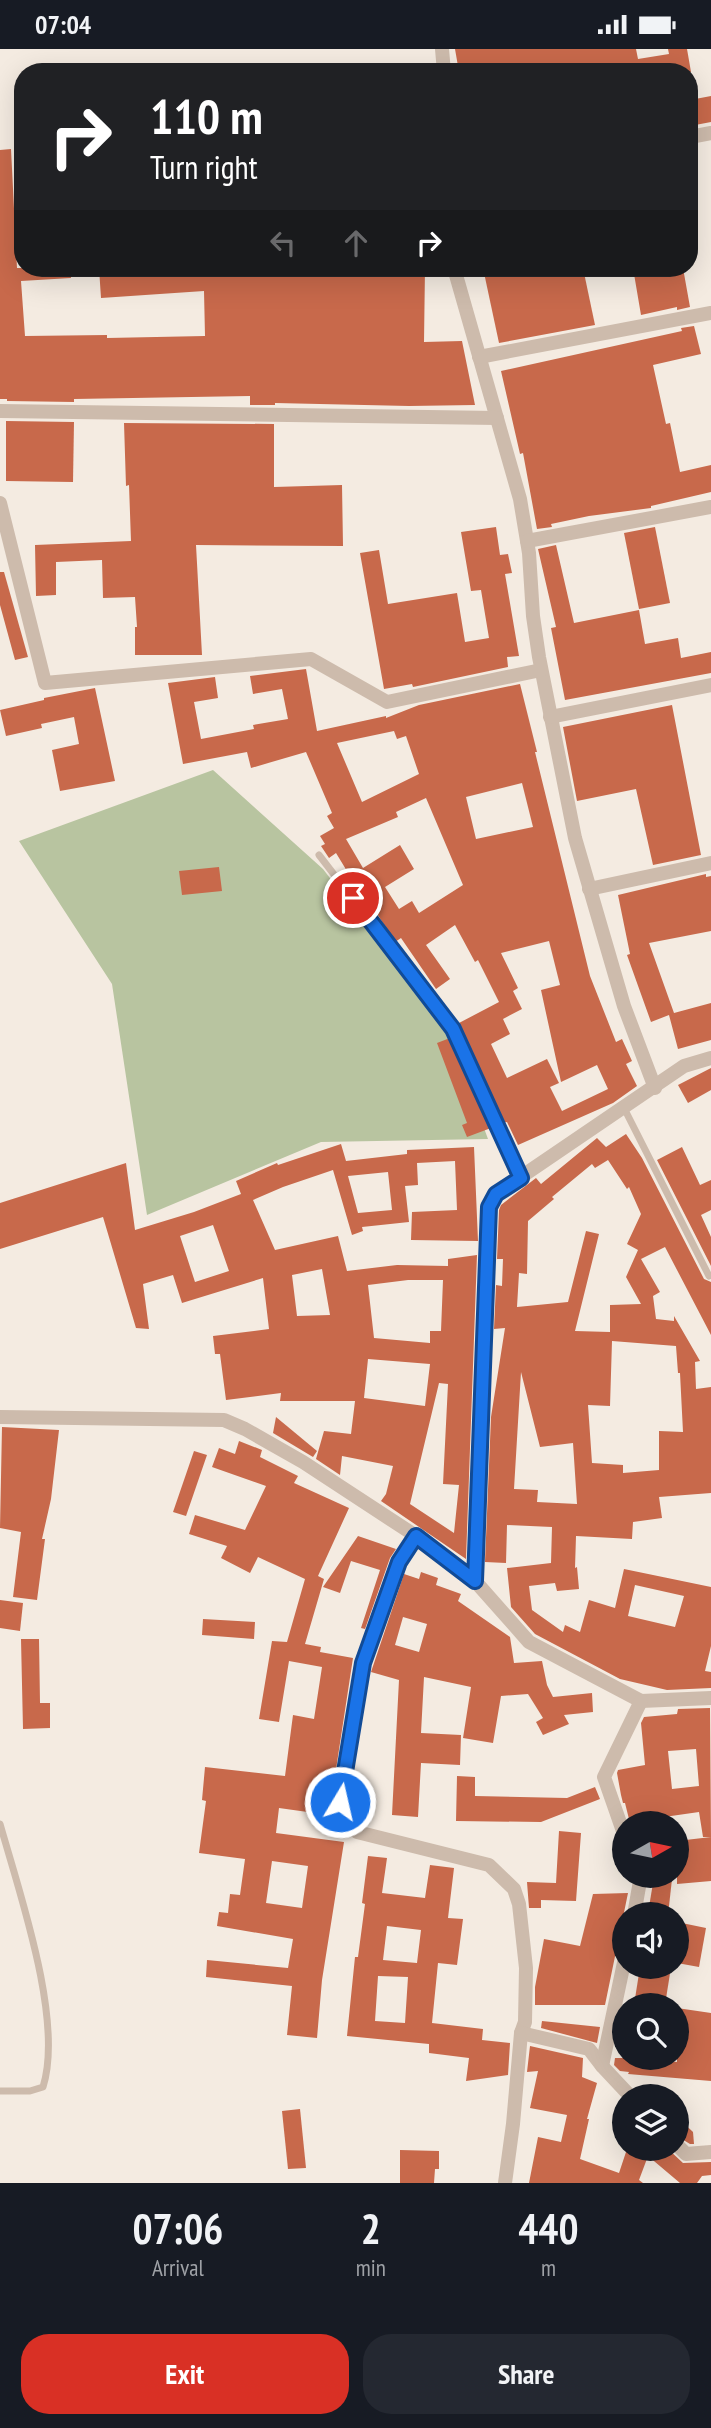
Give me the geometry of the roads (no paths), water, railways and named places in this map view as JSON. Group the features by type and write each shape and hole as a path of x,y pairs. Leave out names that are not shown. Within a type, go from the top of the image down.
{"street":[{"path":"457,277 520,499 541,670 575,838 624,1006 655,1088"},
{"path":"479,357 711,313"},
{"path":"0,411 497,418"},
{"path":"0,503 46,683 311,659 387,702 541,670"},
{"path":"527,541 711,507"},
{"path":"550,717 711,685"},
{"path":"589,889 711,863"},
{"path":"475,1581 489,1207 496,1194 684,1066 711,1058"},
{"path":"0,1417 224,1420 303,1462 416,1536 475,1581 529,1642 641,1701 711,1698"},
{"path":"416,1536 399,1562 363,1663 340,1802 344,1815 357,1832 489,1865 514,1889 519,1904 526,1968 525,2022 520,2033 505,2183"},
{"path":"616,1811 604,1777 641,1701"},
{"path":"603,2066 621,1979"},
{"path":"520,2033 589,2049 619,2084"},
{"path":"689,2154 711,2152"}],"lane":[{"path":"319,855 453,1029 521,1178"},
{"path":"624,1108 709,1276"},
{"path":"0,1824 27,1919 47,2017 47,2073 43,2087 30,2091 0,2091"}]}
